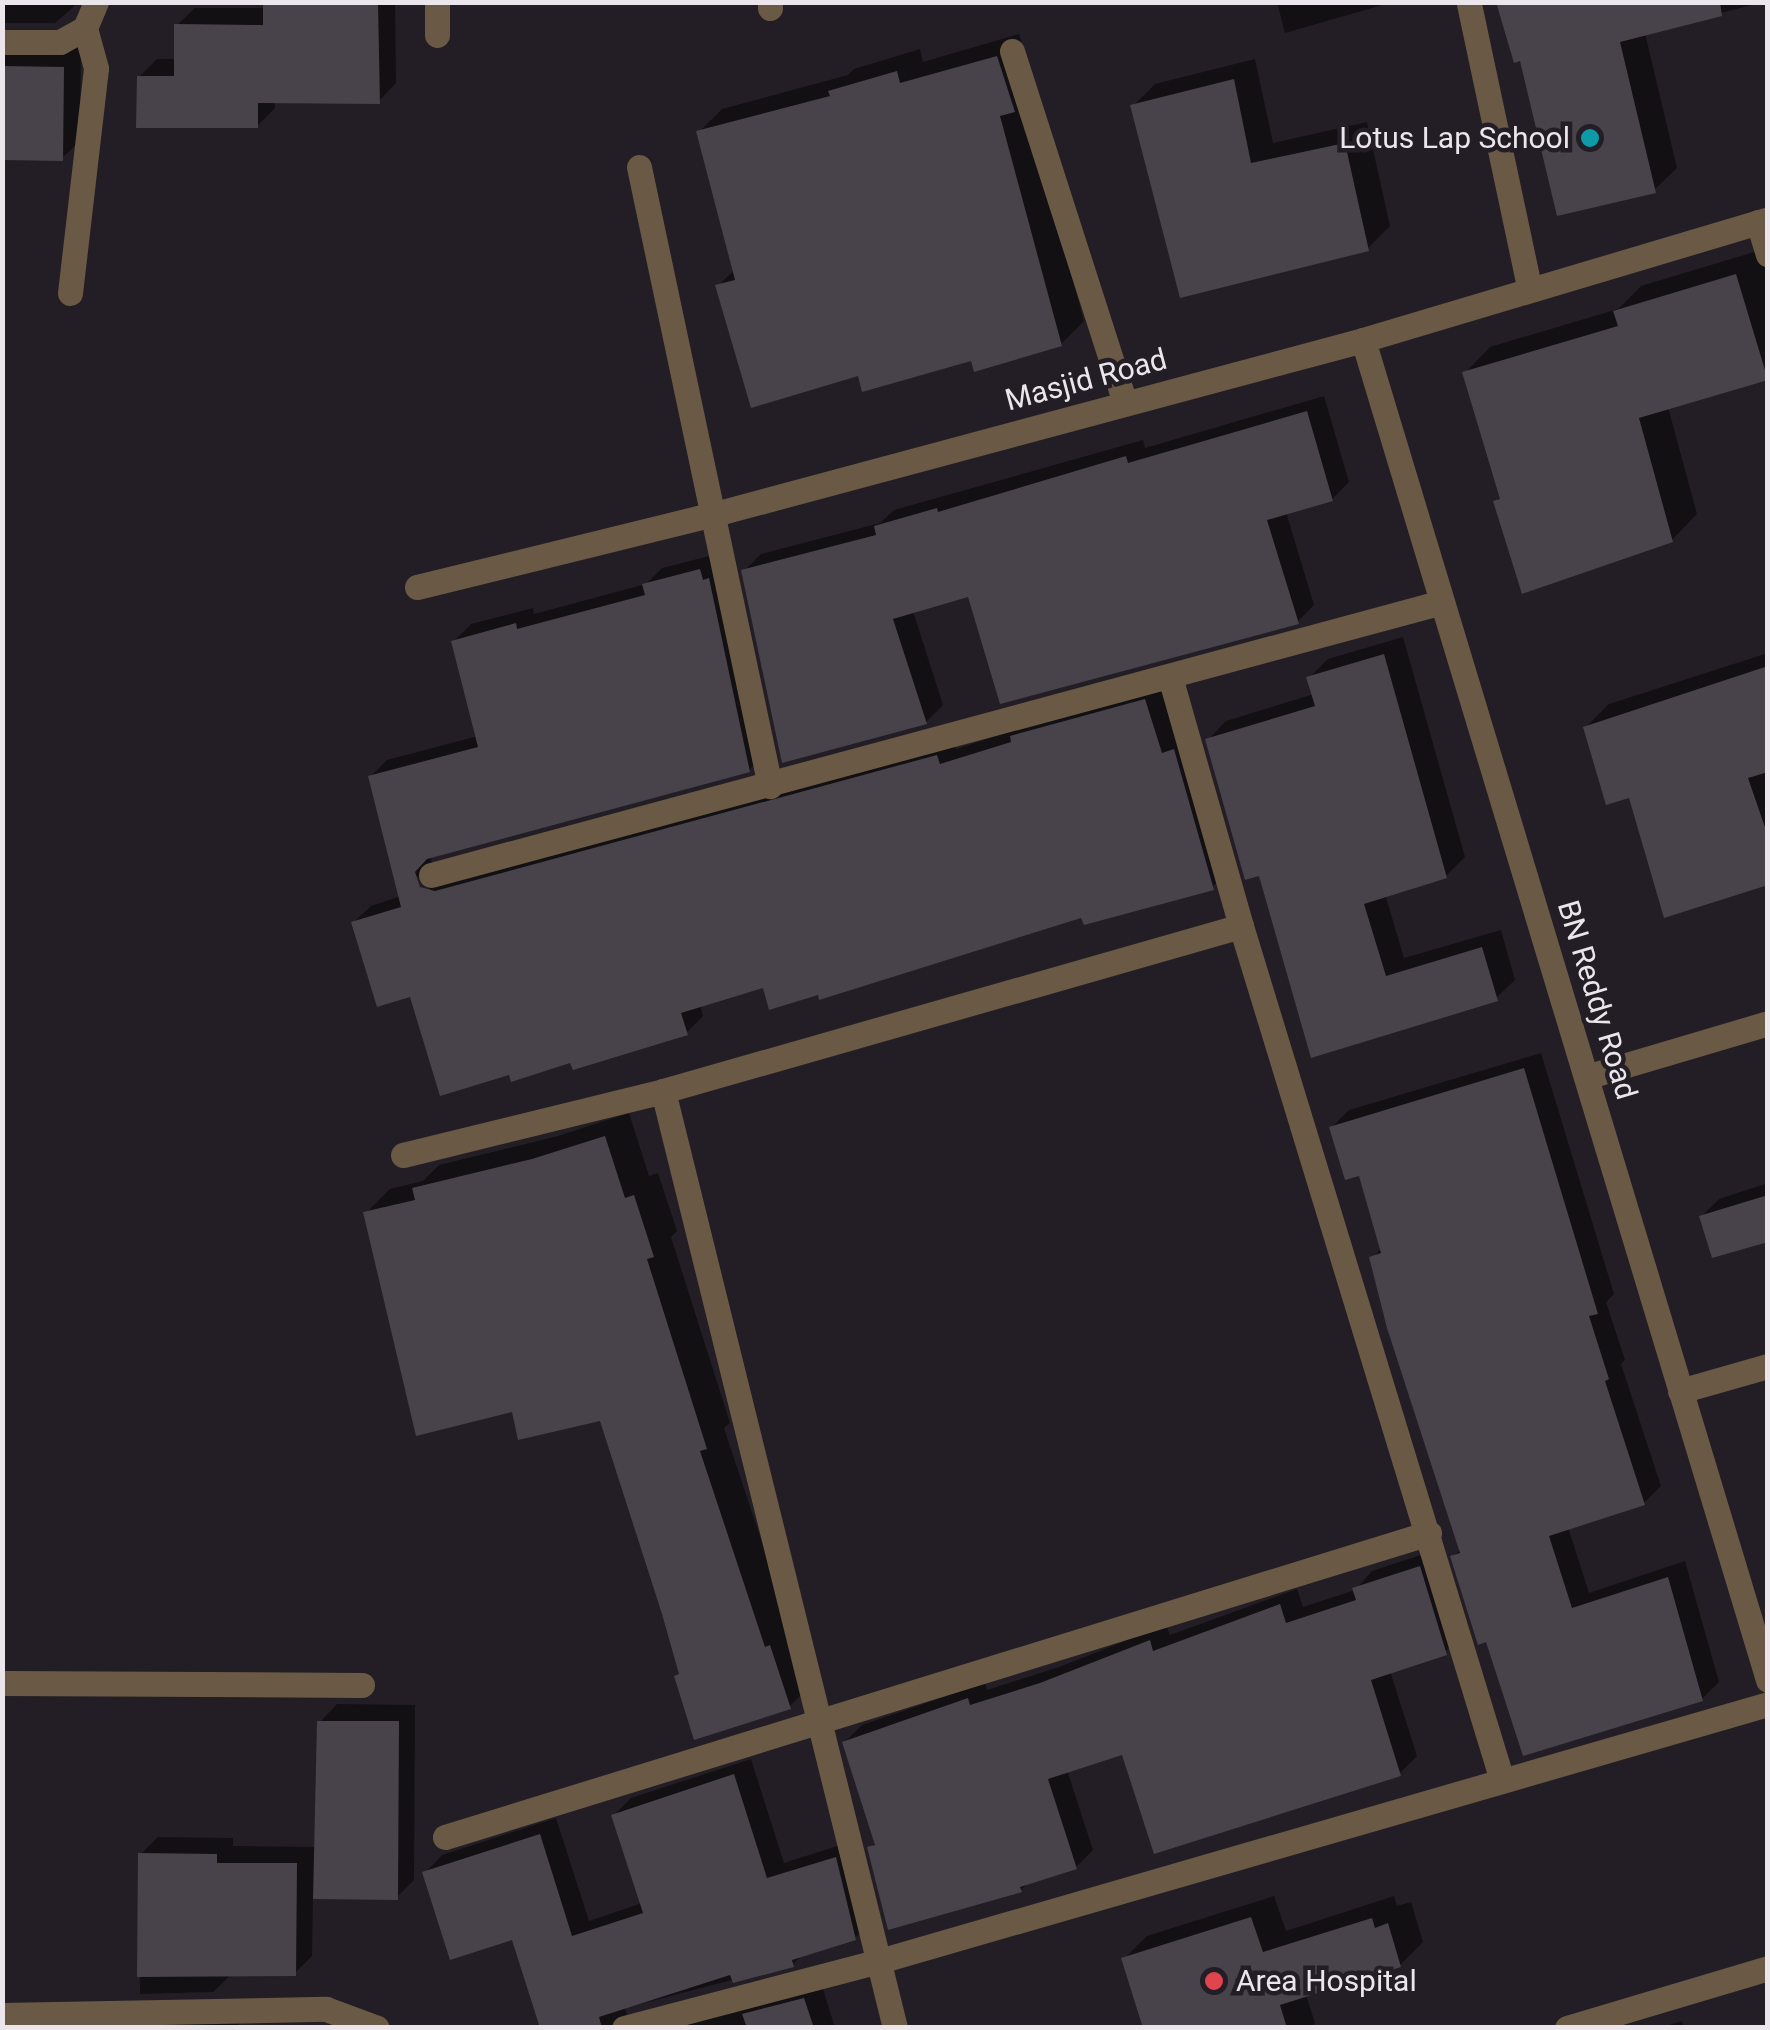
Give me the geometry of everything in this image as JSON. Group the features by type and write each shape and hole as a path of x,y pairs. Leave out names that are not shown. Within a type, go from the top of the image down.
{"street":[{"path":"2,42 60,42 84,28 96,2"},
{"path":"437,2 437,35"},
{"path":"1469,4 1530,290"},
{"path":"70,293 96,68 84,28"},
{"path":"1012,51 1125,404"},
{"path":"639,167 770,786"},
{"path":"1763,220 1768,255"},
{"name":"Masjid Road","path":"418,587 711,515 1363,340 1763,220"},
{"name":"BN Reddy Road","path":"1363,340 1768,1680"},
{"path":"431,875 1442,602"},
{"path":"1170,676 1240,926 1502,1780"},
{"path":"403,1155 664,1091 1240,926"},
{"path":"1586,1077 1768,1022"},
{"path":"664,1091 822,1724 876,1962 896,2028"},
{"path":"1680,1391 1768,1366"},
{"path":"445,1838 1429,1533"},
{"path":"2,1683 362,1686"},
{"path":"624,2028 876,1962 1768,1704"},
{"path":"1568,2028 1768,1968"},
{"path":"2,2015 326,2010 377,2028"}],"building":[{"path":"263,2 378,2 380,104 258,103 258,128 136,128 137,76 174,76 174,24 263,25"},
{"path":"1496,2 1720,2 1722,16 1620,42 1656,193 1557,216 1520,61 1514,63"},
{"path":"997,56 1015,112 1000,116 1062,346 974,372 971,361 862,392 858,376 751,408 715,285 735,280 696,131 830,96 828,91 897,71 900,83"},
{"path":"2,66 64,67 63,161 2,160"},
{"path":"1234,79 1251,163 1345,143 1369,251 1180,298 1130,105"},
{"path":"1736,274 1768,380 1639,418 1673,542 1522,594 1493,501 1500,499 1462,372 1618,326 1613,311"},
{"path":"1307,411 1333,501 1267,520 1299,624 1000,704 968,597 893,619 927,724 782,763 741,570 876,535 874,526 937,508 938,512 1126,456 1128,463"},
{"path":"700,569 703,580 709,578 750,772 427,859 415,872 420,887 435,891 937,755 940,764 1011,742 1010,736 1145,699 1162,753 1174,749 1214,890 1084,925 1081,918 819,1000 818,995 769,1010 763,988 681,1013 688,1035 573,1070 570,1063 511,1082 509,1075 440,1096 410,997 377,1007 351,922 401,907 368,776 478,747 451,641 516,623 517,629 645,595 642,584"},
{"path":"1384,654 1447,878 1364,904 1386,976 1482,947 1498,1001 1311,1058 1259,876 1245,880 1205,739 1315,706 1306,677"},
{"path":"1768,666 1768,772 1748,778 1768,836 1768,885 1664,918 1629,798 1606,805 1583,727"},
{"path":"1524,1068 1598,1314 1589,1316 1609,1379 1605,1381 1645,1505 1549,1536 1572,1608 1668,1577 1703,1701 1523,1756 1486,1642 1478,1645 1450,1556 1460,1553 1387,1328 1369,1257 1381,1253 1359,1176 1345,1180 1329,1127"},
{"path":"605,1136 625,1198 634,1195 654,1257 647,1259 707,1449 700,1451 765,1647 770,1645 791,1709 694,1740 674,1676 679,1674 662,1614 600,1421 518,1440 512,1412 416,1436 363,1212 415,1200 412,1188 532,1159"},
{"path":"1768,1195 1768,1242 1712,1258 1699,1216"},
{"path":"1420,1566 1447,1655 1371,1680 1401,1776 1154,1854 1122,1755 1048,1779 1077,1869 1020,1887 1022,1892 888,1930 867,1847 875,1845 842,1742 968,1698 970,1705 1040,1683 1150,1640 1153,1651 1280,1604 1286,1623 1356,1600 1352,1588"},
{"path":"317,1721 399,1721 398,1900 313,1899"},
{"path":"734,1774 767,1878 836,1857 856,1940 792,1960 794,1967 733,1983 730,1975 599,2017 602,2028 540,2028 512,1940 450,1960 422,1872 540,1834 572,1936 643,1913 611,1815"},
{"path":"138,1853 217,1854 217,1863 297,1863 296,1976 137,1977"},
{"path":"1251,1917 1263,1952 1372,1918 1375,1928 1388,1923 1401,1967 1280,2005 1287,2028 1143,2028 1121,1958"},
{"path":"804,1998 814,2028 747,2028 742,2014"}],"place":[{"name":"Lotus Lap School","path":"1590,138"},
{"name":"Area Hospital","path":"1214,1981"}]}
